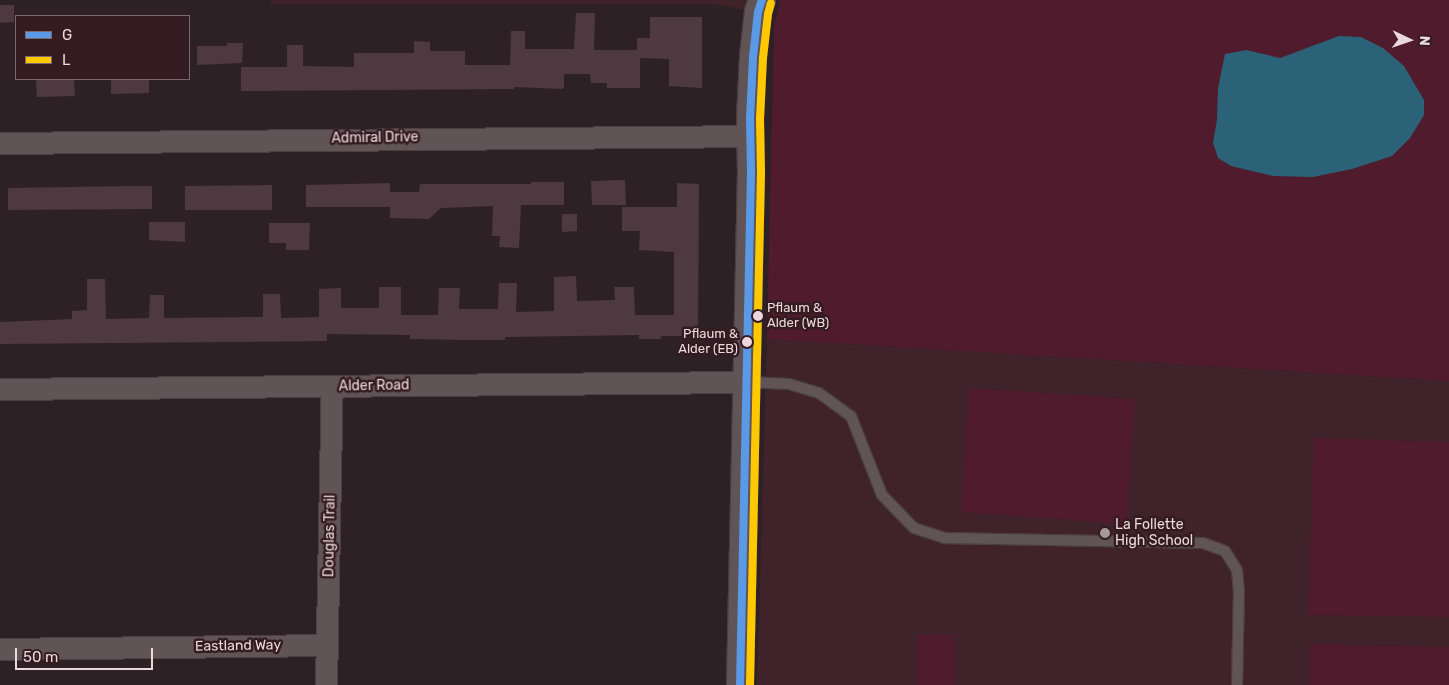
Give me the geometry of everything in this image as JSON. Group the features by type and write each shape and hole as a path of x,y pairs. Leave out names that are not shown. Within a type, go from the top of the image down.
{"street":[{"path":"740,685 753,57 758,12 762,0"},
{"name":"Admiral Drive","path":"0,143 751,136"},
{"name":"Alder Road","path":"0,389 747,382"},
{"name":"Douglas Trail","path":"326,685 332,386"},
{"name":"Eastland Way","path":"0,649 327,645"}],"lane":[{"path":"747,382 789,384 819,393 851,416 882,495 914,528 945,538 1203,543 1225,551 1236,570 1239,591 1237,685"}],"shaded area":[{"path":"271,0 762,0 758,12 713,4 271,4"},
{"path":"780,0 1449,0 1449,381 767,339 774,26"},
{"name":"La Follette High School","path":"767,339 1449,381 1449,685 757,685"},
{"path":"969,388 1135,399 1126,524 961,512"},
{"path":"1314,438 1449,442 1449,617 1308,615"},
{"path":"918,635 954,635 954,685 918,685"},
{"path":"1310,644 1449,647 1449,685 1309,685"}],"water":[{"path":"1339,36 1361,37 1383,48 1404,66 1424,100 1424,115 1410,138 1392,156 1352,169 1313,177 1273,176 1231,166 1218,158 1213,143 1217,119 1218,88 1225,54 1246,50 1280,58"}],"building":[{"path":"0,5 14,5 14,22 0,23"},
{"path":"576,13 595,13 594,50 637,50 637,38 650,38 650,17 702,17 702,88 669,86 669,59 640,58 640,88 607,88 607,83 591,83 590,74 564,74 564,87 562,89 514,87 514,89 241,91 241,67 287,67 287,45 303,45 303,66 354,67 354,53 414,53 414,41 430,42 430,51 465,51 465,65 510,65 511,31 525,31 525,49 574,49"},
{"path":"227,43 243,43 242,63 197,65 197,46 227,46"},
{"path":"36,80 74,80 75,96 37,97"},
{"path":"111,80 149,80 149,93 111,94"},
{"path":"625,180 626,205 592,205 591,181"},
{"path":"531,182 564,182 564,205 521,205 519,248 499,247 500,236 492,236 493,206 441,208 429,219 390,218 390,207 306,207 306,185 390,183 390,192 419,192 420,184 531,184"},
{"path":"677,183 699,184 698,336 661,336 661,339 639,339 639,335 505,337 505,340 468,340 410,339 410,335 327,334 327,341 0,344 0,322 72,319 72,311 87,310 87,279 105,279 106,319 149,318 150,295 164,295 164,318 263,317 263,294 280,294 281,318 319,317 319,289 341,288 341,308 379,308 379,287 401,287 401,315 438,315 439,288 460,288 459,309 498,309 499,283 517,283 516,312 554,311 554,277 576,276 577,301 615,300 614,287 634,287 635,315 674,315 674,252 639,250 640,231 622,231 622,207 677,207"},
{"path":"272,185 272,210 185,210 185,186"},
{"path":"152,186 152,209 8,210 8,188"},
{"path":"562,214 577,214 577,231 562,232"},
{"path":"149,222 185,222 185,242 149,240"},
{"path":"269,223 310,223 309,250 286,250 286,243 269,243"}],"transit line":[{"name":"G","path":"740,685 751,171 750,119 753,57 758,12 762,0"},
{"name":"L","path":"750,685 761,171 760,119 763,58 771,3"}],"place":[{"name":"Pflaum & Alder (WB)","path":"758,316"},
{"name":"Pflaum & Alder (EB)","path":"747,342"},
{"name":"La Follette High School","path":"1105,533"}]}
